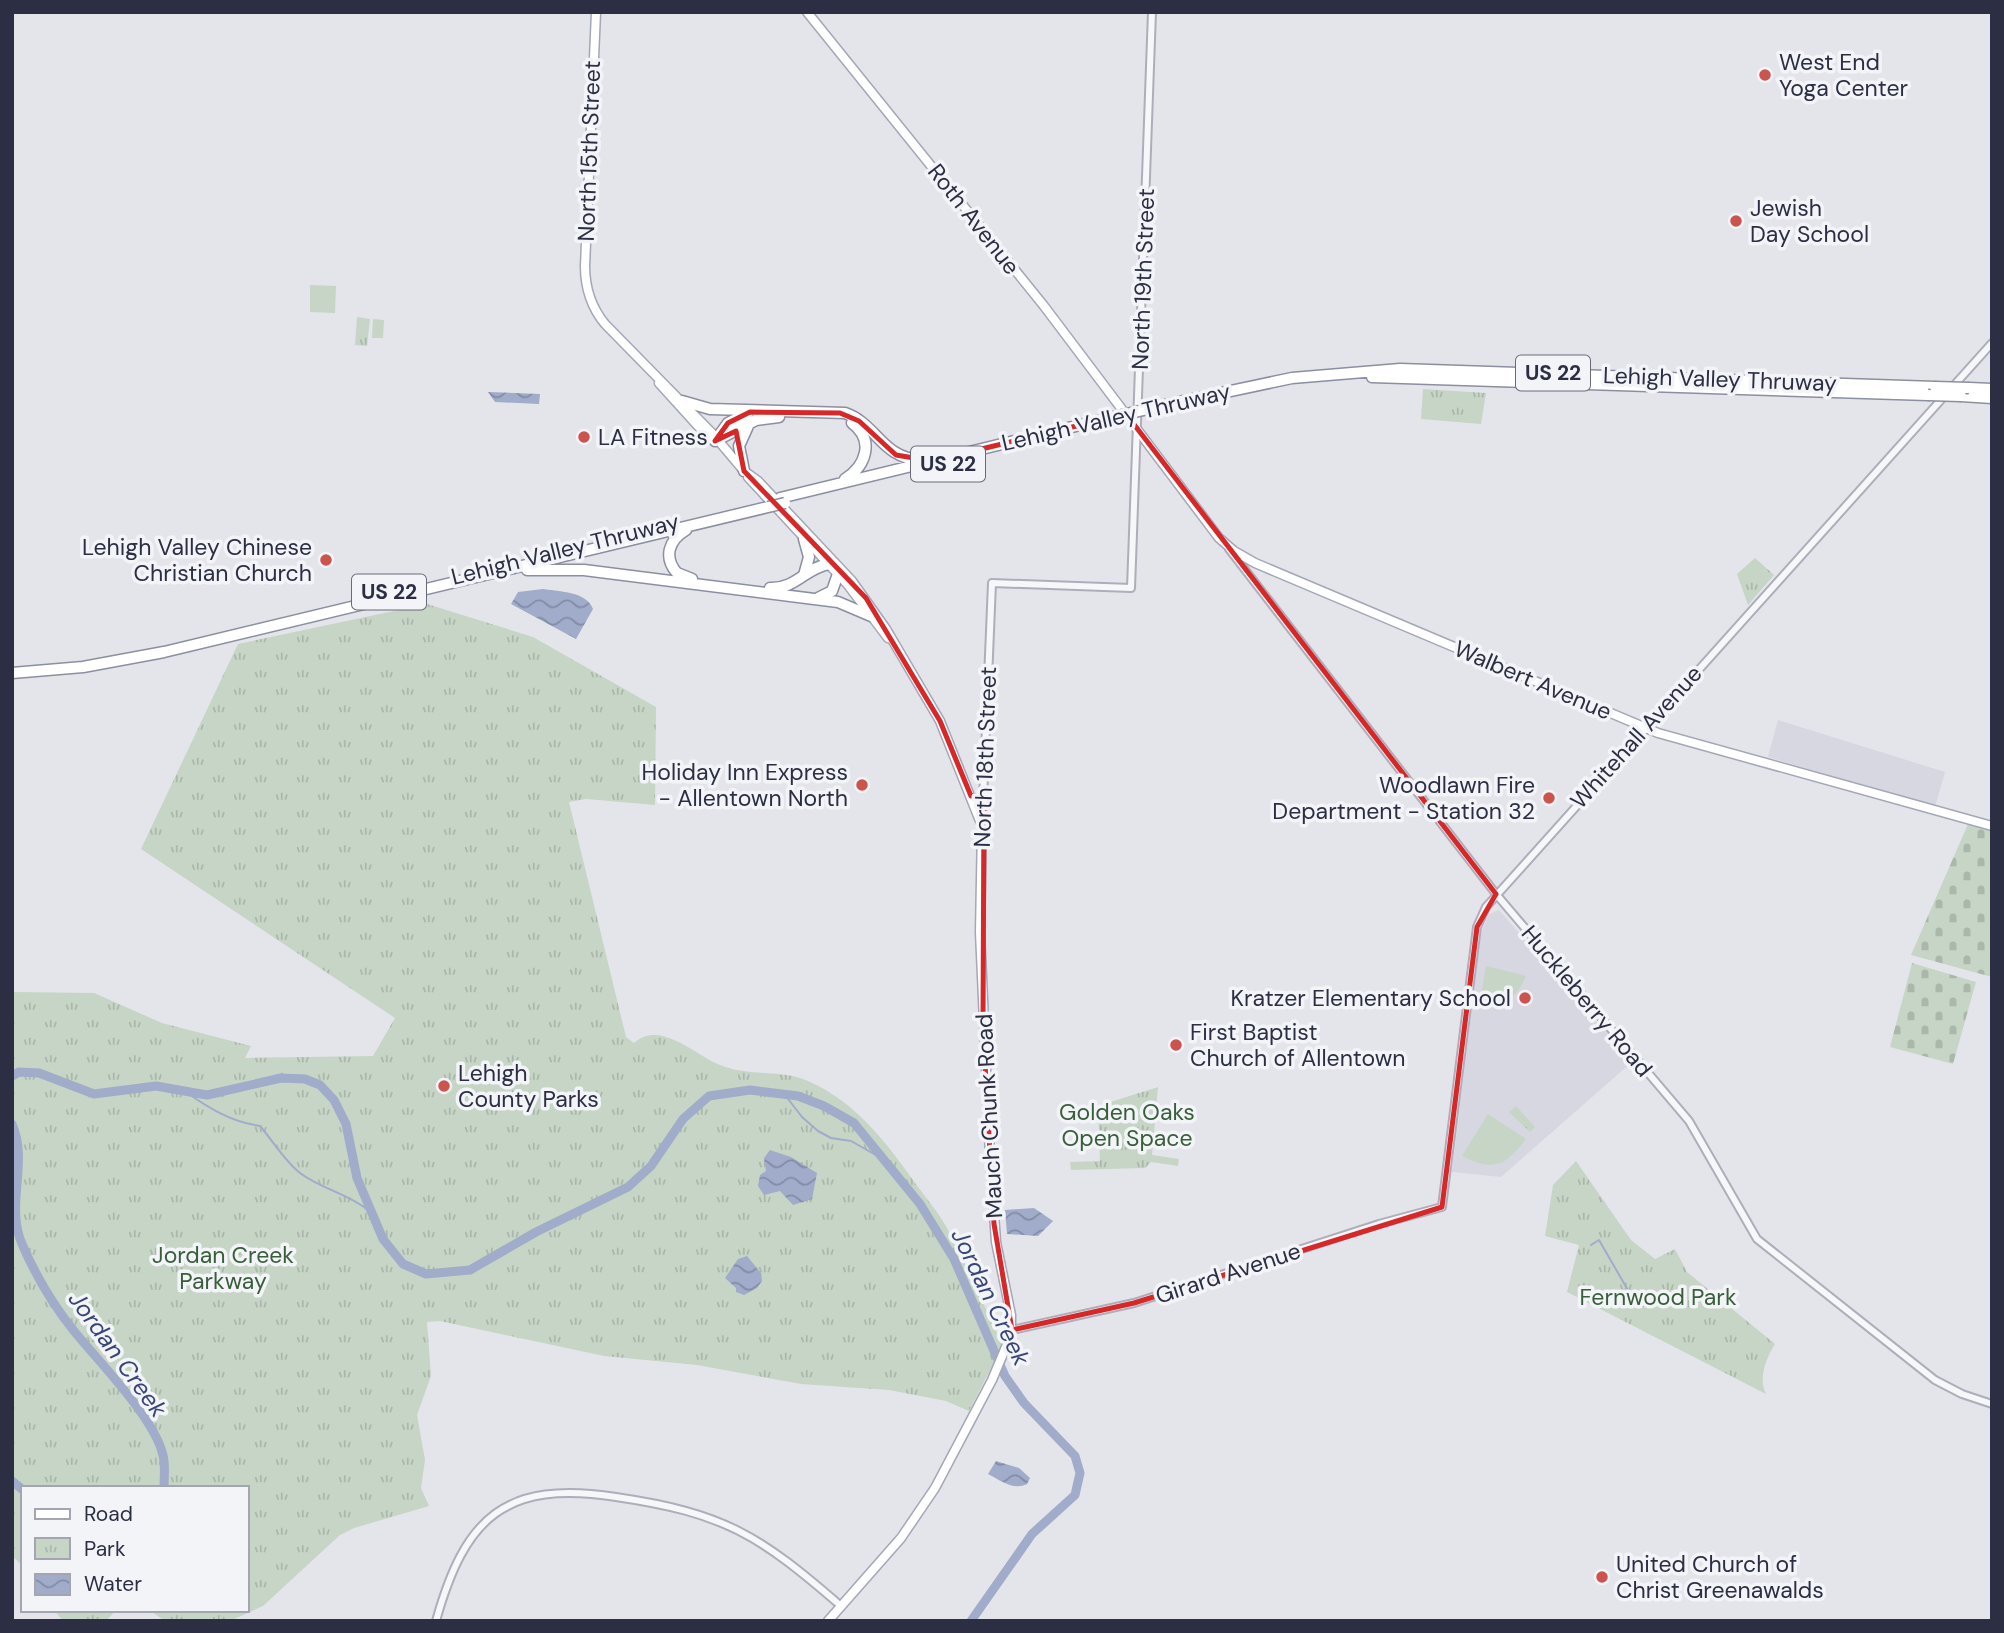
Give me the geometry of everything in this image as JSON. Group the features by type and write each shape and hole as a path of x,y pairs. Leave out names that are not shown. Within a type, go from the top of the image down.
{"highway":[{"name":"Lehigh Valley Thruway","path":"12,667 83,661 136,652 1292,378 1400,369 1992,389"},
{"name":"Lehigh Valley Thruway","path":"1175,406 1293,385 1398,376 1992,398"},
{"path":"682,401 701,409 848,414 896,455 932,461"},
{"path":"715,441 721,429 732,420 759,411"},
{"path":"715,441 752,421 772,417 836,418 855,425 866,443 863,461 857,470 835,484"},
{"path":"744,471 739,441 752,421"},
{"name":"Lehigh Valley Thruway","path":"782,500 835,484 1110,422"},
{"name":"Lehigh Valley Thruway","path":"12,673 137,658 696,524 766,504"},
{"path":"696,524 676,537 669,548 672,566 682,576 782,588 815,567 835,568 832,591 814,599"},
{"path":"804,539 809,557 804,576"},
{"path":"501,571 573,569 847,604 871,616"}],"main road":[{"name":"North 15th Street","path":"596,12 585,265 587,289 601,320 654,375"},
{"name":"Roth Avenue","path":"807,12 1038,299 1137,429"},
{"path":"654,375 712,433 715,441"},
{"path":"654,375 669,397 715,441 804,539 835,568 890,640"},
{"name":"Walbert Avenue","path":"1137,429 1225,544 1255,563 1645,727 1992,826"},
{"path":"744,471 758,481 871,606 940,721 982,826"},
{"name":"North 18th Street","path":"980,932 982,826"},
{"name":"Mauch Chunk Road","path":"828,1621 920,1511 956,1451 1007,1349 1012,1330 994,1224 980,932"}],"street":[{"name":"North 19th Street","path":"992,583 1131,588 1153,12"},
{"name":"Whitehall Avenue","path":"1442,1207 1477,927 1496,894 1992,343"},
{"name":"Huckleberry Road","path":"1225,544 1496,894 1689,1121 1757,1239 1935,1380 1992,1405"},
{"name":"North 18th Street","path":"982,826 992,583"},
{"path":"971,796 984,795"},
{"name":"Girard Avenue","path":"1012,1330 1134,1303 1379,1224 1442,1207"},
{"path":"436,1621 452,1566 484,1523 522,1499 567,1491 663,1504 720,1521 777,1552 841,1606"}],"highlighted area":[{"path":"750,412 840,413 859,421 896,455 932,461 1126,414 1496,894 1477,927 1442,1207 1134,1303 1012,1330 994,1224 983,1028 984,795 971,796 940,721 866,598 744,471 736,431 715,441 728,423"}],"shaded area":[{"path":"1778,720 1945,772 1935,807 1768,757"},
{"name":"Kratzer Elementary School","path":"1499,910 1632,1062 1501,1177 1452,1172 1481,933 1489,914"}],"green space":[{"path":"310,285 336,286 335,313 310,312"},
{"path":"357,317 370,319 367,346 355,345"},
{"path":"373,319 384,320 383,338 372,338"},
{"path":"1423,389 1486,393 1481,424 1421,419"},
{"path":"1755,558 1774,575 1748,605 1737,574"},
{"name":"Jordan Creek Parkway","path":"427,604 533,637 656,707 655,805 586,799 569,802 626,1037 634,1043 644,1037 666,1037 731,1069 797,1077 808,1081 843,1101 872,1128 942,1220 1003,1345 969,1411 946,1401 889,1390 801,1384 697,1365 604,1356 440,1321 427,1322 431,1376 417,1415 425,1460 421,1488 429,1506 354,1528 340,1535 263,1606 230,1621 165,1621 152,1612 248,1612 248,1486 21,1486 21,1564 12,1556 12,992 94,993 162,1023 251,1046 245,1058 373,1056 395,1018 141,849 238,644"},
{"path":"1968,824 1992,831 1992,977 1911,955"},
{"path":"1912,963 1976,982 1953,1064 1890,1047"},
{"path":"1486,966 1526,976 1518,991 1509,999 1497,1002 1480,1001"},
{"name":"Golden Oaks Open Space","path":"1158,1087 1152,1155 1179,1159 1178,1166 1151,1162 1145,1168 1071,1170 1070,1162 1100,1161 1098,1106"},
{"path":"1516,1106 1535,1127 1530,1132 1509,1112"},
{"path":"1488,1114 1526,1139 1512,1155 1498,1164 1491,1165 1462,1156"},
{"name":"Fernwood Park","path":"1576,1161 1631,1240 1655,1259 1675,1249 1687,1272 1775,1344 1764,1369 1766,1394 1567,1292 1579,1245 1545,1236 1553,1185"},
{"path":"56,1612 114,1612 106,1621 63,1621"}],"water":[{"path":"488,392 540,394 539,404 495,402"},
{"path":"543,589 572,593 590,603 593,609 576,639 511,604 518,592"},
{"path":"770,1150 791,1157 817,1173 812,1199 793,1205 780,1191 764,1195 758,1186 760,1175 766,1171 764,1158"},
{"path":"1034,1208 1053,1221 1038,1236 1007,1234 1005,1210"},
{"path":"747,1256 761,1273 762,1281 757,1288 744,1295 736,1292 736,1288 725,1278 738,1259"},
{"path":"996,1461 1019,1468 1030,1478 1027,1484 1012,1485 988,1474"}],"waterway":[{"name":"Jordan Creek","path":"12,1076 19,1072 39,1073 94,1094 156,1086 207,1095 281,1078 305,1079 320,1085 334,1100 346,1124 357,1178 383,1239 403,1264 426,1274 470,1270 536,1232 628,1187 651,1166 683,1119 709,1096 750,1090 798,1096 824,1106 854,1123 920,1204 954,1259 1005,1376 1024,1403 1075,1456 1080,1473 1075,1495 1032,1534 971,1621"},
{"name":"Jordan Creek","path":"186,1092 222,1114 260,1126 300,1173 368,1210"},
{"path":"785,1095 802,1117 818,1131 831,1138 851,1141 890,1163"},
{"name":"Jordan Creek","path":"12,1124 17,1138 16,1214 22,1244 59,1311 152,1429 164,1461 164,1486"},
{"path":"1591,1245 1599,1240 1629,1292 1623,1305"},
{"name":"Jordan Creek","path":"12,1481 21,1488"}],"place":[{"name":"West End Yoga Center","path":"1765,75"},
{"name":"Jewish Day School","path":"1736,221"},
{"name":"LA Fitness","path":"584,437"},
{"name":"Lehigh Valley Chinese Christian Church","path":"326,560"},
{"name":"Holiday Inn Express - Allentown North","path":"862,785"},
{"name":"Woodlawn Fire Department - Station 32","path":"1549,798"},
{"name":"Kratzer Elementary School","path":"1525,998"},
{"name":"First Baptist Church of Allentown","path":"1176,1045"},
{"name":"Lehigh County Parks","path":"444,1086"},
{"name":"United Church of Christ Greenawalds","path":"1602,1577"}]}
